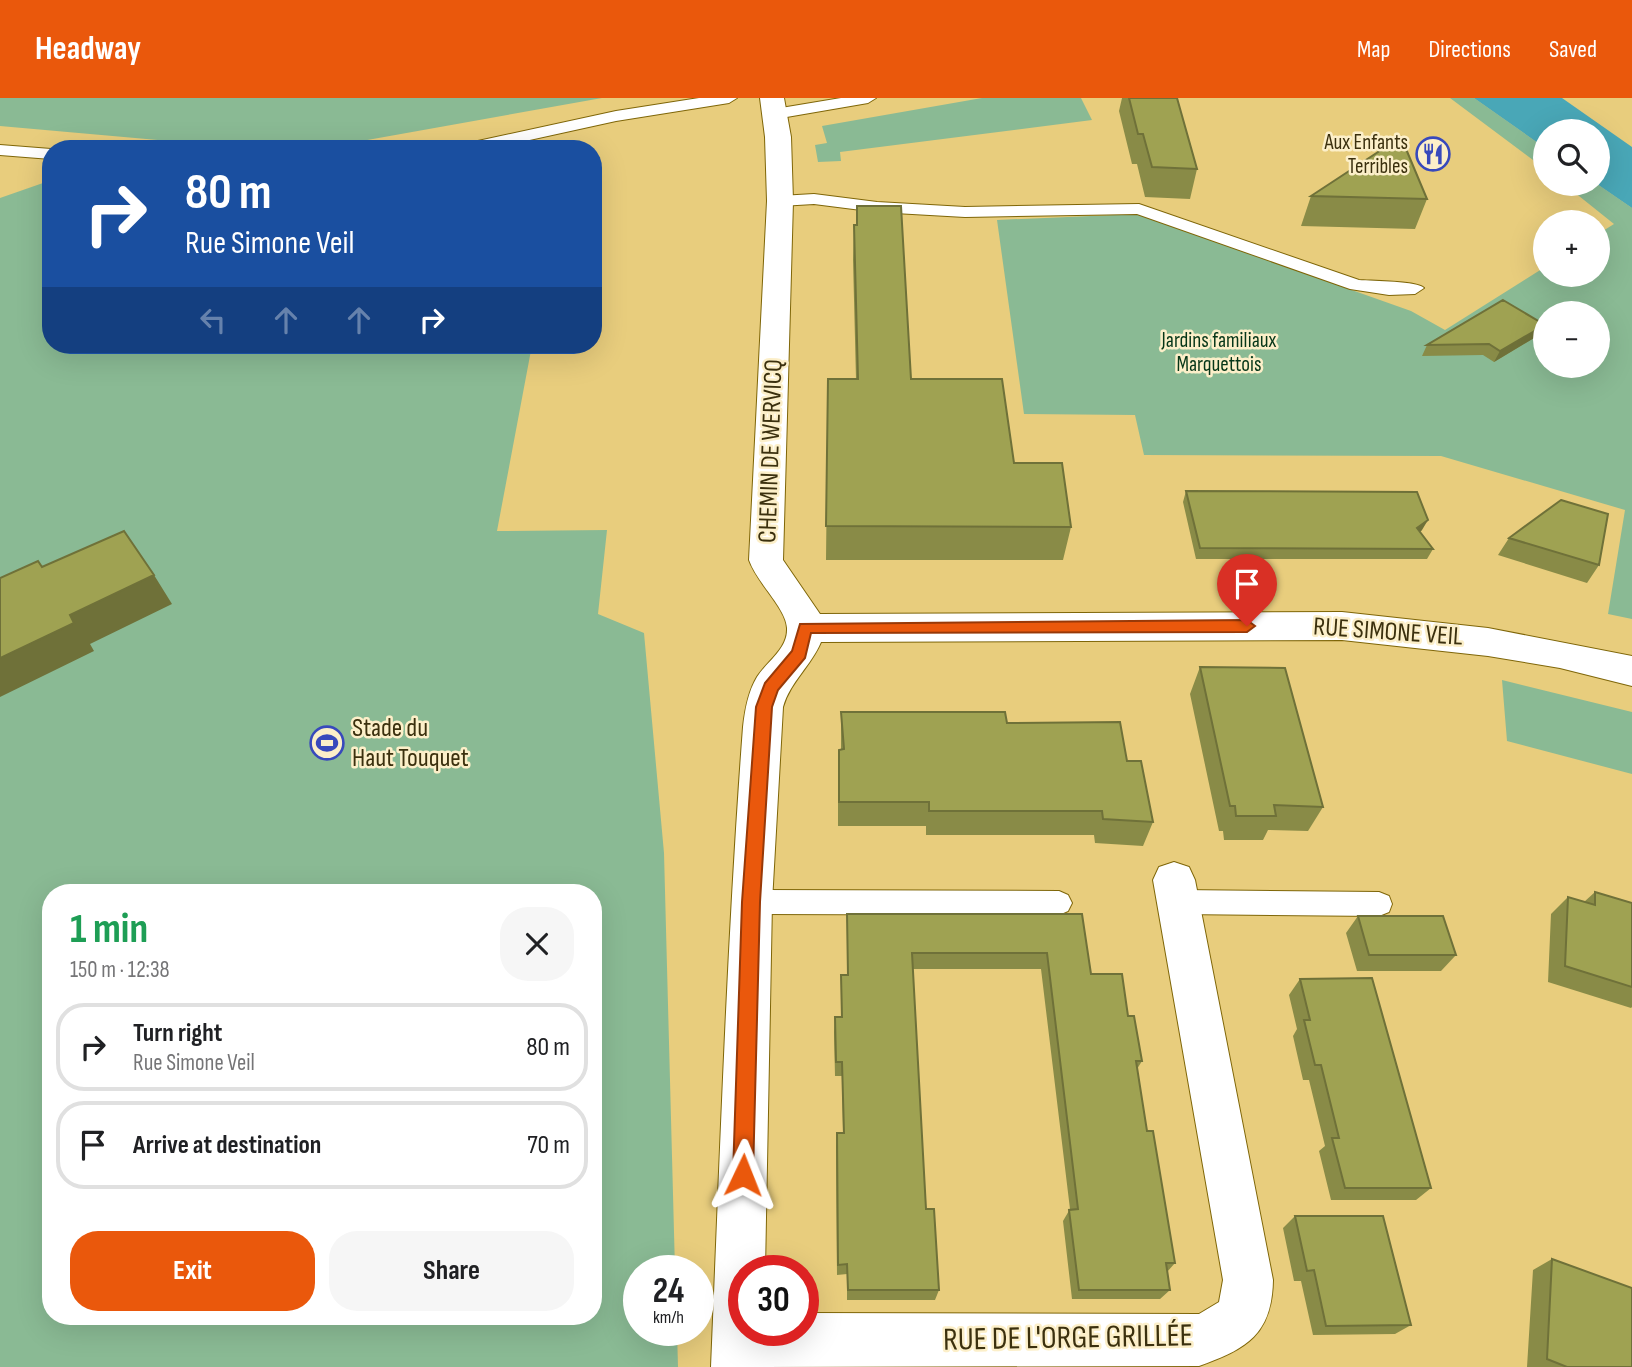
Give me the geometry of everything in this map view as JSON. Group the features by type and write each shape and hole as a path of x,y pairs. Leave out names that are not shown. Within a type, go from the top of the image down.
{"street":[{"name":"CHEMIN DE WERVICQ","path":"773,106 780,201 766,560 769,572 802,614 805,628"},
{"name":"RUE SIMONE VEIL","path":"805,628 1342,626 1507,642 1632,671"},
{"path":"737,1353 751,902 764,707 771,687 799,653 805,628"},
{"name":"RUE DE L'ORGE GRILLÉE","path":"737,1353 1199,1340 1223,1332 1242,1317 1248,1300 1248,1280 1177,891"}],"lane":[{"path":"505,140 616,116 729,98"},
{"path":"773,106 868,98"},
{"path":"0,150 42,153"},
{"path":"780,201 814,199 877,207 965,212 1139,209 1356,285 1389,289 1415,288"},
{"path":"1177,891 1379,904"},
{"path":"751,902 1059,903"}],"green space":[{"path":"0,98 602,98 367,140 158,140 0,126"},
{"path":"982,98 1081,98 1092,120 840,152 841,161 818,162 815,145 827,143 822,126"},
{"path":"1450,98 1474,98 1533,140 1533,160"},
{"name":"Stade du Haut Touquet","path":"42,183 42,354 530,354 497,531 607,530 598,614 644,633 664,853 675,1255 623,1255 623,1346 677,1346 678,1367 0,1367 0,198"},
{"name":"Jardins familiaux Marquettois","path":"1610,193 1632,208 1632,619 1608,614 1625,510 1441,456 1144,455 1135,415 1024,414 997,220 1137,214 1411,311 1445,330 1533,275 1533,287 1610,287 1610,226 1614,224 1610,221 1610,210 1596,210 1579,196 1610,196"},
{"path":"1502,680 1632,712 1632,774 1507,741"}],"water":[{"path":"1474,98 1562,98 1592,119 1533,119 1533,140"},
{"path":"1610,132 1632,147 1632,208 1610,193"}],"building":[{"path":"1129,98 1177,98 1197,169 1152,167 1143,134 1138,134"},
{"path":"1401,137 1427,199 1311,196"},
{"path":"857,206 901,206 911,379 1002,379 1014,463 1062,463 1071,527 826,526 828,379 858,379 854,225 857,225"},
{"path":"1503,300 1533,318 1533,332 1500,351 1489,344 1427,345"},
{"path":"1186,491 1417,492 1428,520 1417,528 1433,549 1200,548"},
{"path":"1561,500 1608,514 1599,565 1509,538"},
{"path":"124,531 154,575 70,615 74,623 0,658 0,578 38,561 42,567"},
{"path":"1200,667 1285,668 1323,807 1274,805 1276,816 1236,816 1235,806 1230,806"},
{"path":"841,712 1005,712 1007,723 1120,722 1127,761 1141,761 1153,822 1103,819 1102,811 929,811 929,802 839,802 839,750 844,749"},
{"path":"1595,892 1632,903 1632,987 1565,966 1568,897 1595,905"},
{"path":"847,914 1082,914 1091,974 1122,974 1128,1016 1134,1016 1142,1061 1136,1061 1147,1131 1153,1131 1175,1263 1166,1263 1170,1290 1079,1290 1069,1210 1078,1209 1047,953 912,953 926,1209 934,1209 939,1290 848,1290 847,1264 838,1265 837,1133 844,1133 842,1062 836,1062 835,1017 842,1017 841,975 848,975"},
{"path":"1358,916 1443,916 1456,955 1369,955"},
{"path":"1372,978 1431,1188 1345,1188 1332,1138 1339,1138 1321,1065 1315,1065 1304,1020 1310,1020 1300,979"},
{"path":"1295,1216 1383,1216 1411,1325 1326,1326 1314,1270 1307,1271"},
{"path":"1552,1259 1632,1288 1632,1367 1567,1367 1547,1359"}],"place":[{"name":"Aux Enfants Terribles","path":"1433,154"},
{"name":"Stade du Haut Touquet","path":"327,743"}],"route":[{"path":"743,1175 751,902 764,707 771,687 799,653 805,628 1247,626"}]}
